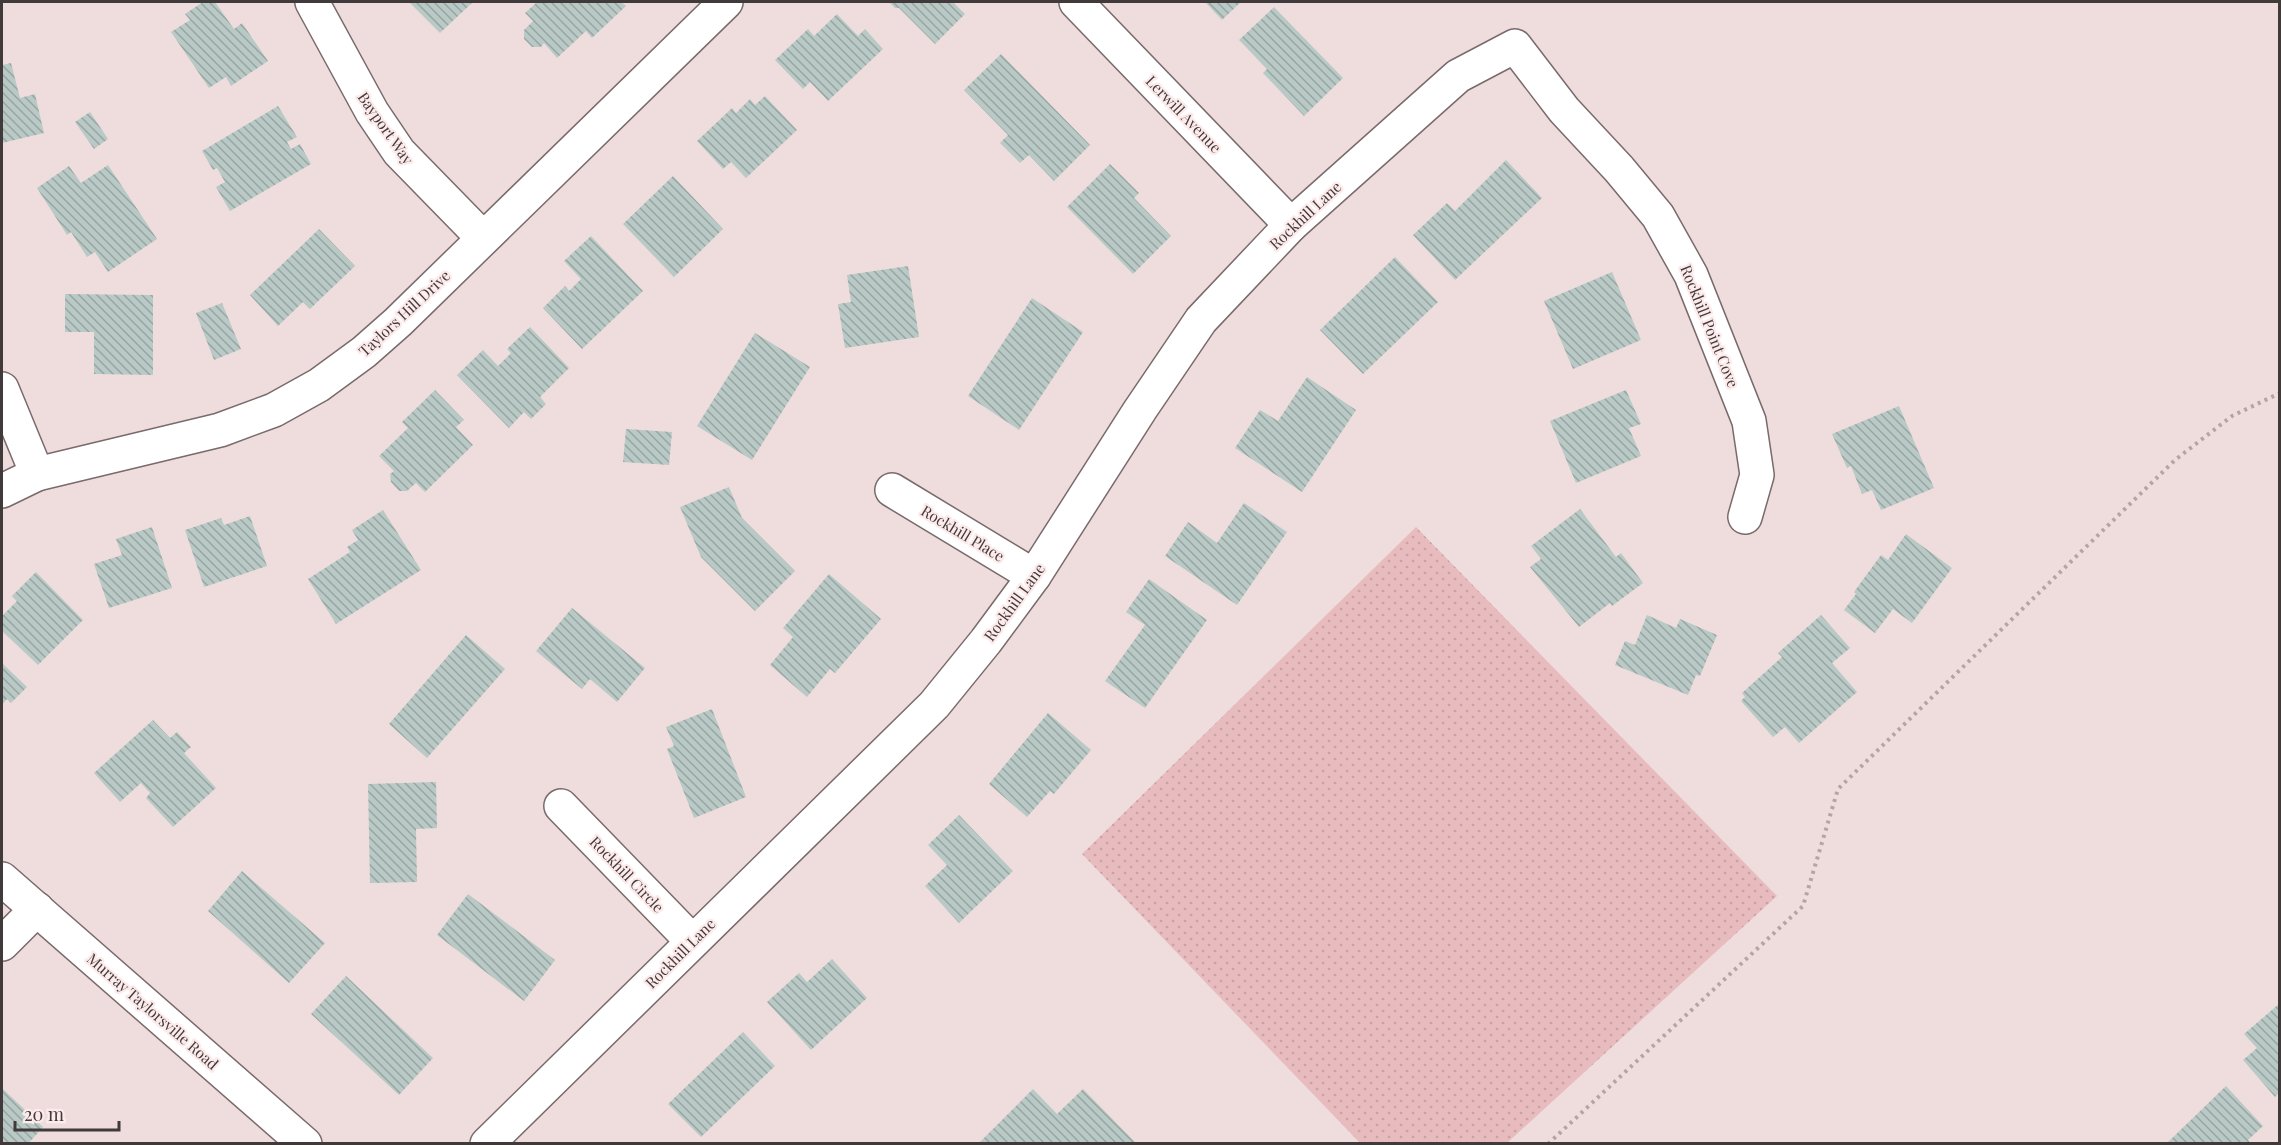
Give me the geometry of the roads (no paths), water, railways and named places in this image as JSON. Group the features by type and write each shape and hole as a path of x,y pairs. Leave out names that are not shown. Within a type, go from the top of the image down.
{"street":[{"name":"Bayport Way","path":"312,2 372,112 399,152 483,238"},
{"name":"Taylors Hill Drive","path":"2,491 37,474 220,430 274,410 319,385 364,352 398,322 726,2"},
{"name":"Lerwill Avenue","path":"1076,2 1291,225"},
{"name":"Rockhill Lane","path":"487,1143 934,705 986,641 1034,576 1140,410 1201,320 1291,225 1458,76 1515,46"},
{"name":"Rockhill Point Cove","path":"1515,46 1564,110 1619,169 1658,216 1691,275 1749,421 1757,475 1745,517"},
{"path":"2,389 37,474"},
{"name":"Rockhill Place","path":"892,490 1034,576"},
{"name":"Rockhill Circle","path":"561,806 692,941"},
{"name":"Murray Taylorsville Road","path":"2,879 305,1143"},
{"path":"2,944 37,909"}]}
